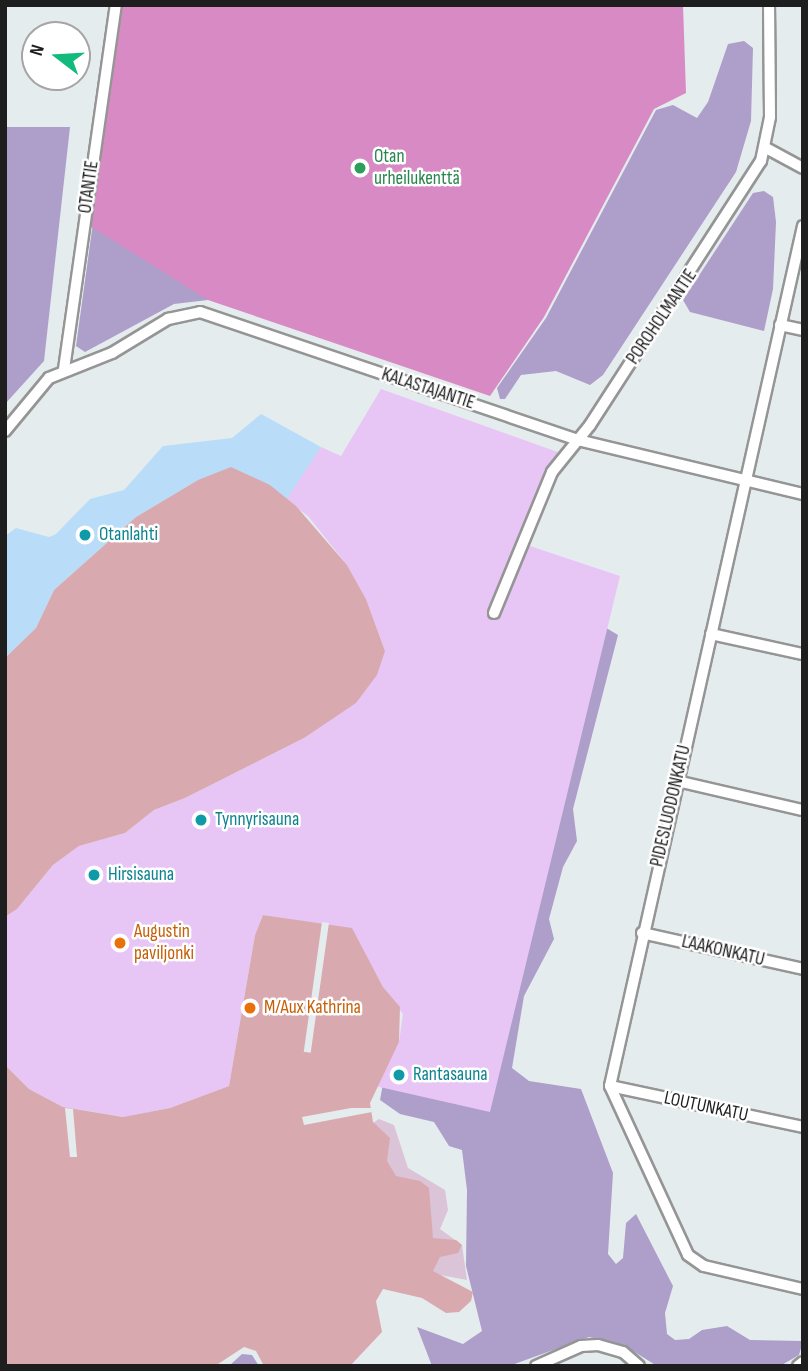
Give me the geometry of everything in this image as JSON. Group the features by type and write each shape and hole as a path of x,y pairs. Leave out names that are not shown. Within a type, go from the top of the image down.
{"street":[{"name":"OTANTIE","path":"64,369 116,5"},
{"name":"POROHOLMANTIE","path":"494,612 552,472 578,440 687,281 766,148 768,5"},
{"path":"766,148 803,168"},
{"name":"PIDESLUODONKATU","path":"610,1086 642,933 803,226"},
{"name":"KALASTAJANTIE","path":"5,430 38,389 64,369 112,353 168,319 200,312 578,440 803,494"},
{"path":"780,326 803,331"},
{"path":"711,634 803,654"},
{"path":"677,781 803,810"},
{"name":"LAAKONKATU","path":"642,933 803,969"},
{"path":"610,1086 688,1255 704,1266 803,1289"},
{"name":"LOUTUNKATU","path":"610,1086 803,1127"},
{"path":"536,1366 581,1346 598,1345 624,1352 639,1366"},
{"path":"798,1366 803,1362"}],"shaded area":[{"path":"123,5 208,300 174,304 85,352 76,346"},
{"name":"Otan urheilukenttä","path":"123,5 683,5 686,93 654,109 544,317 490,396 208,300 90,226"},
{"path":"744,41 753,48 751,121 736,172 603,375 590,385 556,371 521,375 505,399 500,399 497,388 546,318 656,110 673,105 697,118 708,102 728,44"},
{"path":"5,127 70,127 44,361 5,404"},
{"path":"764,191 773,197 776,222 773,289 764,331 690,312 683,300 753,193"},
{"path":"381,389 566,455 552,472 524,544 620,576 490,1112 375,1086 399,1042 403,1014 383,987 352,929 263,915 255,935 229,1086 170,1108 124,1117 63,1107 29,1089 5,1065 5,917 17,909 53,865 79,846 125,833 154,810 185,798 304,738 385,651 366,599 347,565 308,516 286,500 321,447 341,456"},
{"path":"231,467 270,485 296,506 347,565 366,599 385,651 377,675 356,703 304,738 185,798 154,810 125,833 79,846 53,865 17,909 5,917 5,658 36,628 54,590 136,517 198,480"},
{"path":"603,626 618,635 573,809 577,841 563,867 549,919 554,939 524,996 512,1068 529,1081 581,1089 613,1173 608,1254 616,1264 623,1258 626,1223 636,1214 673,1286 665,1313 667,1334 675,1340 689,1339 702,1330 727,1326 750,1340 803,1341 799,1355 780,1366 657,1366 625,1346 589,1337 509,1366 432,1366 417,1327 463,1344 482,1331 466,1266 467,1190 462,1150 449,1146 434,1122 400,1114 380,1100 384,1078 401,1042 405,1020"},
{"path":"263,915 352,928 383,987 400,1007 399,1042 370,1103 373,1122 390,1138 387,1161 396,1176 420,1181 429,1188 433,1238 456,1240 462,1245 458,1253 440,1257 433,1271 473,1292 471,1301 459,1312 446,1313 422,1298 383,1289 376,1301 382,1332 350,1366 264,1366 256,1351 244,1347 215,1366 5,1366 5,1065 29,1089 63,1107 123,1117 170,1108 229,1086 255,935"},
{"path":"379,1119 394,1125 408,1168 445,1190 448,1210 440,1229 462,1245 467,1280 413,1270 373,1123"},
{"path":"242,1354 252,1355 259,1366 229,1366"}],"sand":[{"name":"Otanlahti","path":"261,414 321,447 310,466 316,483 286,500 270,485 198,480 136,517 54,590 36,628 5,658 5,536 16,528 49,537 56,534 90,499 124,490 163,446 232,438"}],"pier":[{"path":"322,922 329,923 311,1053 304,1052"},
{"path":"65,1108 73,1109 77,1157 70,1157"},
{"path":"351,1108 371,1108 372,1112 304,1125 302,1117"}],"place":[{"name":"Otan urheilukenttä","path":"360,168"},
{"name":"Otanlahti","path":"85,535"},
{"name":"Tynnyrisauna","path":"201,820"},
{"name":"Hirsisauna","path":"94,875"},
{"name":"Augustin paviljonki","path":"120,943"},
{"name":"M/Aux Kathrina","path":"250,1008"},
{"name":"Rantasauna","path":"399,1075"}]}
